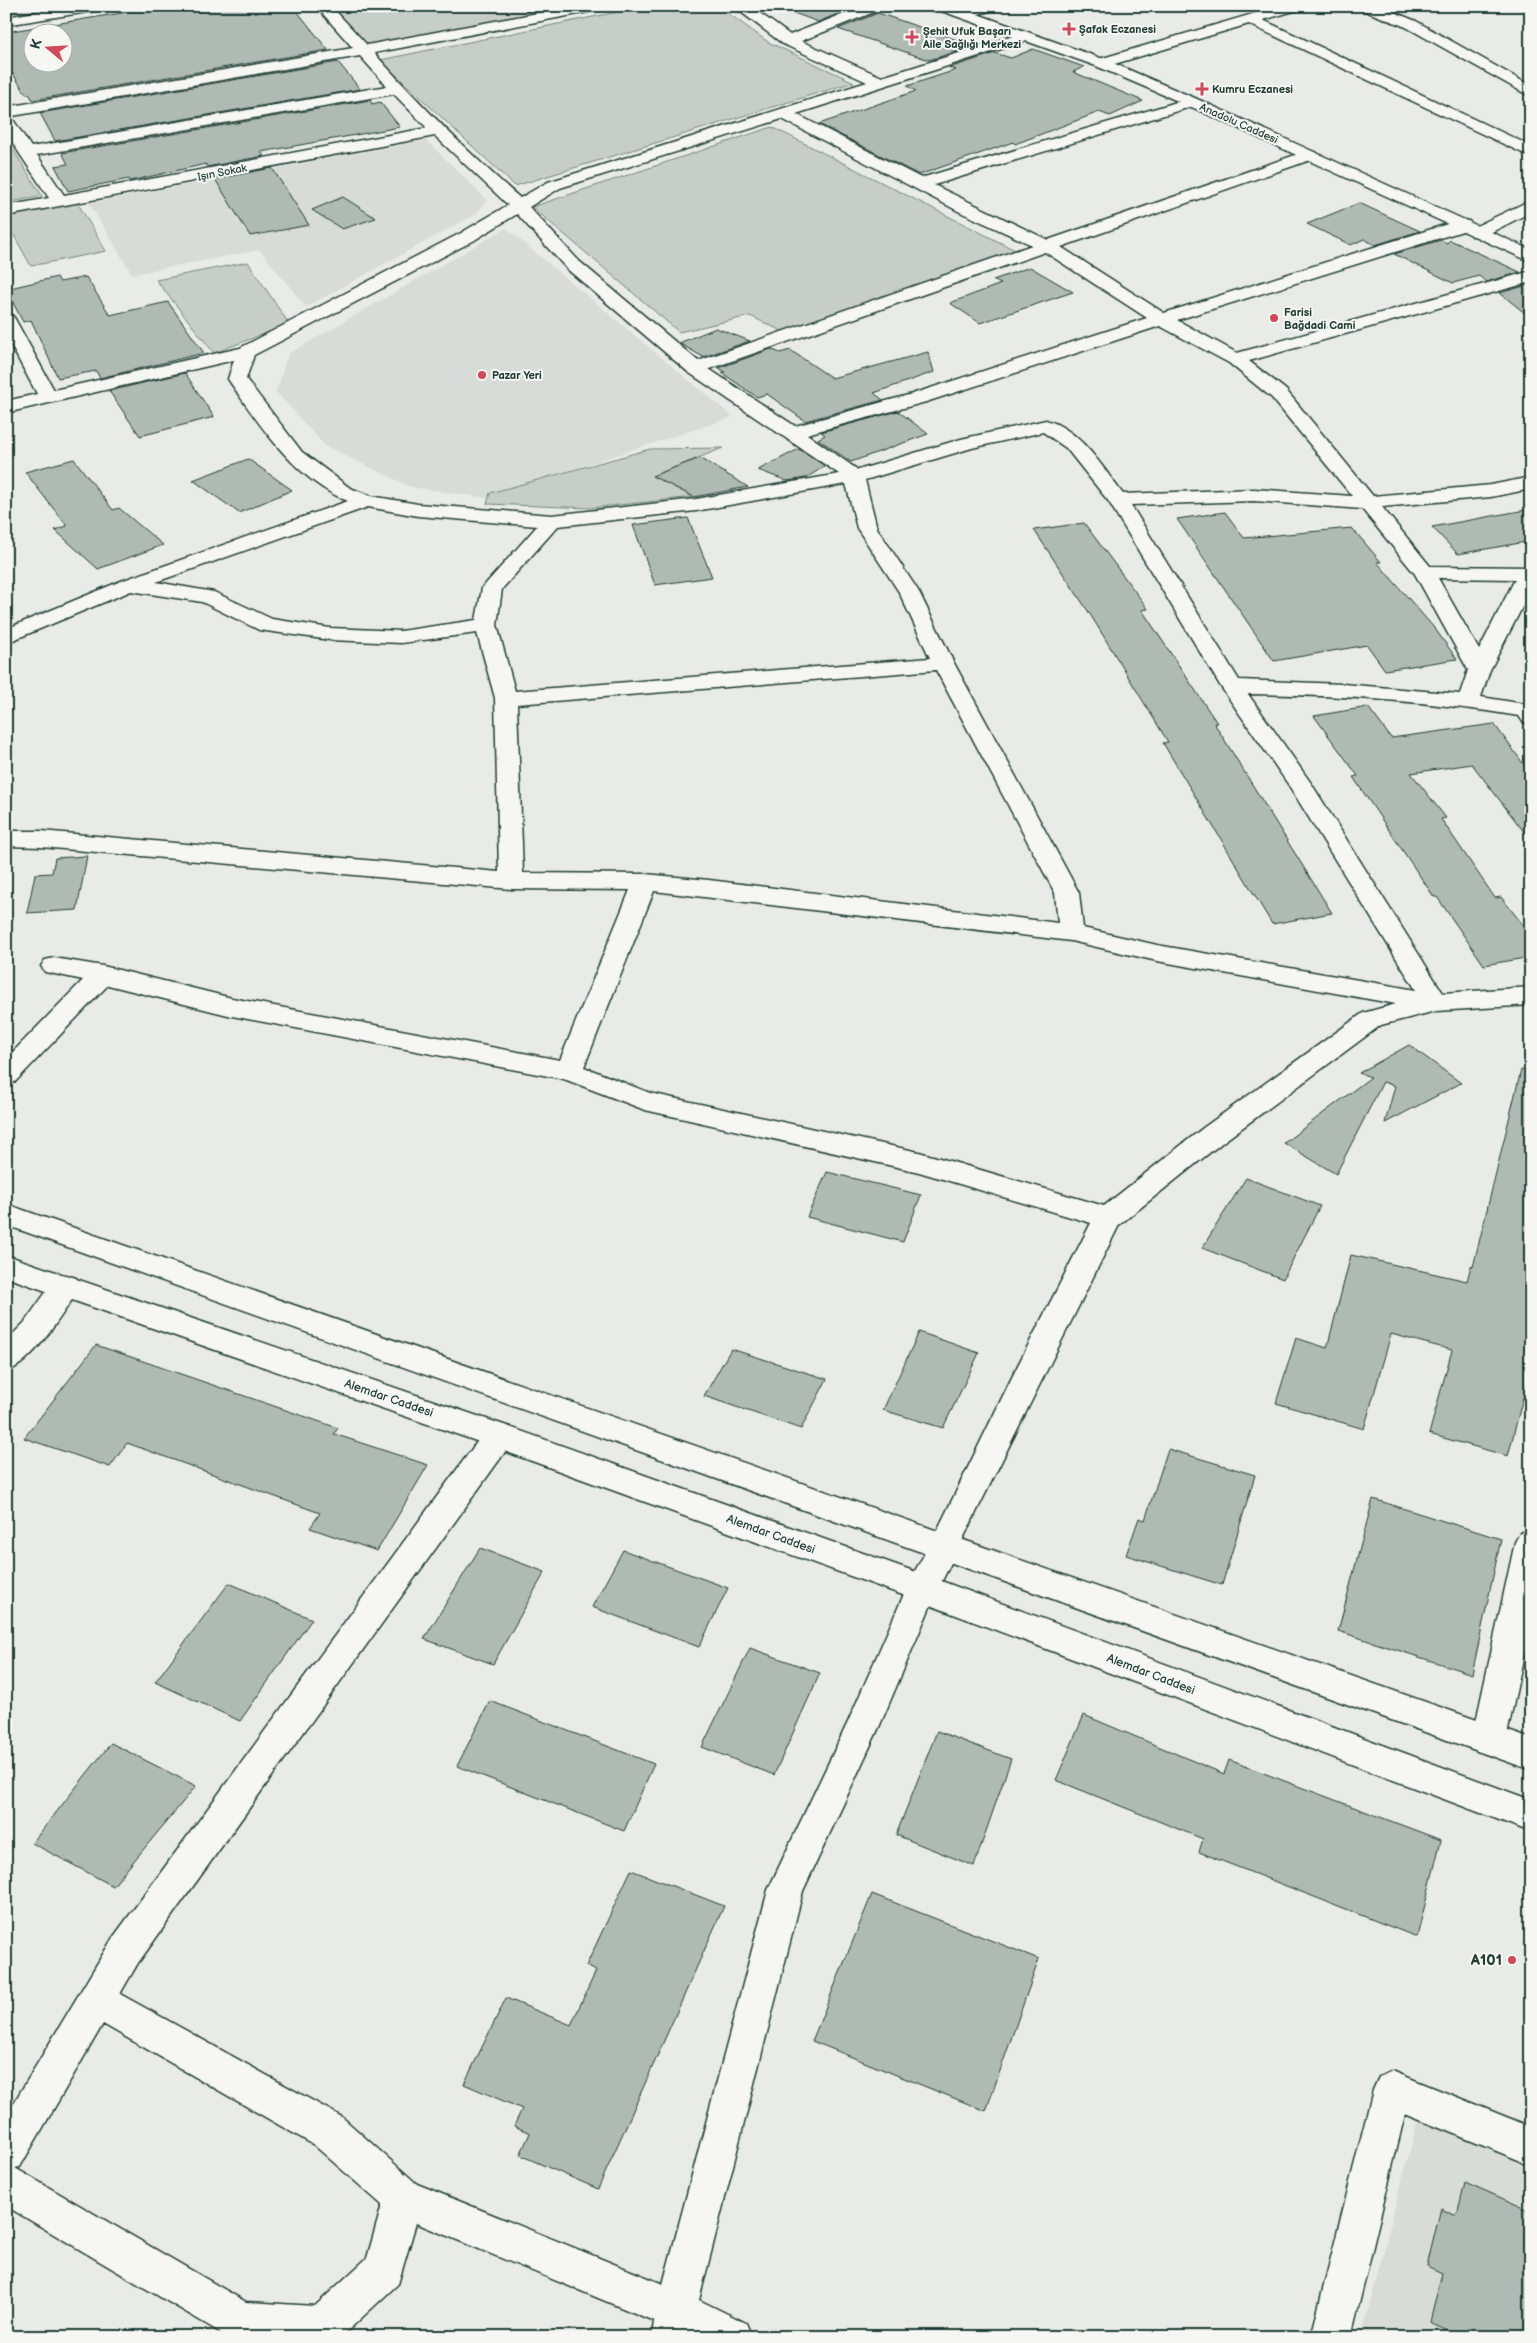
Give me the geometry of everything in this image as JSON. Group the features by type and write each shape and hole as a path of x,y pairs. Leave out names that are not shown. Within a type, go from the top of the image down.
{"street":[{"path":"6,21 100,6"},
{"path":"323,6 396,89 519,206 573,265 695,368 789,433 841,465 854,477 867,528 909,592 943,663 1067,893 1071,933"},
{"path":"6,112 362,51 599,6"},
{"path":"740,6 788,41 881,82"},
{"path":"788,41 876,6"},
{"name":"Anadolu Caddesi","path":"941,6 1101,63 1310,155 1531,257"},
{"path":"964,14 992,6"},
{"path":"1101,63 1296,6"},
{"path":"1365,6 1411,24 1531,92"},
{"path":"1524,6 1531,9"},
{"path":"1251,20 1531,152"},
{"path":"6,406 246,352 467,237 554,184 1028,36"},
{"path":"27,152 396,89"},
{"path":"922,183 1192,102"},
{"path":"781,112 922,183 966,208 1047,246 1161,319 1234,359 1279,394 1424,572 1479,670"},
{"path":"6,121 60,202"},
{"name":"Işın Sokak","path":"6,211 438,131"},
{"path":"695,368 1310,155"},
{"path":"789,433 919,398 1161,319 1471,229 1531,205"},
{"path":"1234,359 1531,276"},
{"path":"6,319 48,397"},
{"path":"246,352 237,379 295,456 343,492 367,500 418,510 552,521 696,505 854,477 968,443 1046,426 1073,444 1118,500 1232,687 1299,782 1436,1002"},
{"path":"1118,500 1254,495 1366,503 1491,491 1531,483"},
{"path":"6,637 128,585 367,500"},
{"path":"511,881 506,698 486,625 492,588 552,521"},
{"path":"1424,572 1530,573 1479,670 1469,700"},
{"path":"128,585 207,596 268,624 330,634 401,637 486,625"},
{"path":"506,698 943,663"},
{"path":"1232,687 1324,688 1469,700 1529,714"},
{"path":"6,838 41,839 172,850 511,881 645,882 1071,933 1157,953 1436,1002"},
{"path":"569,1070 645,882"},
{"path":"54,966 103,975 232,1006 569,1070 645,1101 919,1162 1108,1218"},
{"path":"6,1075 103,975"},
{"path":"674,2323 786,1890 863,1725 922,1588 945,1546 1032,1367 1108,1218 1213,1135 1372,1019 1436,1002 1531,996"},
{"path":"6,1214 1531,1755"},
{"name":"Alemdar Caddesi","path":"6,1266 499,1436 922,1588 1531,1816"},
{"path":"6,1360 34,1331 66,1286"},
{"path":"6,2153 125,1951 499,1436"},
{"path":"1489,1740 1531,1542"},
{"path":"96,2000 328,2131 403,2198 674,2323 732,2337"},
{"path":"1331,2337 1392,2090 1531,2146"},
{"path":"6,2184 241,2322 322,2328 384,2270 403,2198"}],"shaded area":[{"path":"6,6 71,6 6,17"},
{"path":"332,6 572,6 367,47"},
{"path":"647,6 718,6 768,42 854,82 515,186 380,60"},
{"path":"772,127 1015,250 784,332 750,316 679,332 532,207"},
{"path":"6,138 42,196 6,203"},
{"path":"426,140 487,200 476,214 306,307 260,250 132,274 89,203"},
{"path":"77,202 106,251 31,266 6,221 6,215"},
{"name":"Pazar Yeri","path":"506,228 733,417 486,498 411,487 325,446 276,392 288,354"},
{"path":"248,262 289,324 214,353 156,280"},
{"path":"723,448 653,476 693,497 591,508 487,504 490,493 650,449"},
{"path":"1418,2119 1531,2168 1531,2337 1361,2337"}],"building":[{"path":"164,6 293,6 328,50 33,100 29,94 26,94 6,63 6,32 22,29 22,72 72,72 72,22 67,22"},
{"path":"787,6 857,6 818,22 786,10"},
{"path":"878,13 975,46 929,60 838,29"},
{"path":"1033,49 1084,67 1073,72 1143,101 1110,116 1099,112 1015,144 1013,142 919,175 819,124 916,91 907,86 956,70 949,68 995,53 1011,58"},
{"path":"338,62 360,89 55,141 40,113"},
{"path":"370,100 372,104 380,102 400,127 261,152 264,156 207,167 206,164 130,181 129,179 68,191 55,166 68,164 62,153"},
{"path":"272,168 309,225 250,236 215,179"},
{"path":"343,197 376,218 342,229 312,210"},
{"path":"1359,203 1420,231 1375,245 1364,239 1351,245 1307,224"},
{"path":"1441,240 1447,243 1450,240 1520,272 1486,282 1479,276 1453,283 1394,254"},
{"path":"1030,267 1073,292 980,323 950,303 1001,284 993,280"},
{"path":"57,277 60,282 86,277 110,315 168,302 204,353 100,378 96,371 58,378 31,320 23,322 6,289"},
{"path":"1531,284 1531,318 1500,293"},
{"path":"716,328 750,341 703,357 679,343"},
{"path":"771,349 780,353 790,350 832,378 928,352 934,372 874,393 883,400 805,421 767,394 757,397 722,373 725,372 719,368"},
{"path":"185,373 214,417 140,436 109,391"},
{"path":"898,411 928,434 851,462 818,439 825,435 821,432"},
{"path":"799,449 825,466 806,478 787,481 758,470"},
{"path":"700,458 748,487 694,497 652,476"},
{"path":"74,459 113,510 119,508 163,545 98,569 55,530 67,526 25,472"},
{"path":"248,459 292,490 239,513 193,480"},
{"path":"1531,509 1531,541 1458,554 1432,527"},
{"path":"1225,512 1244,538 1352,528 1381,562 1377,562 1435,629 1457,659 1385,670 1367,645 1274,661 1177,519"},
{"path":"688,518 712,577 655,585 633,525"},
{"path":"1084,523 1148,609 1142,610 1217,723 1214,723 1332,913 1272,924 1163,743 1168,742 1090,614 1034,530"},
{"path":"1368,707 1391,738 1494,724 1531,774 1531,841 1472,764 1411,773 1446,818 1441,819 1495,898 1501,897 1531,935 1531,957 1484,965 1437,897 1434,897 1353,777 1358,776 1314,716"},
{"path":"87,856 77,910 27,913 35,874 52,873 55,858"},
{"path":"1409,1045 1461,1083 1385,1123 1395,1086 1383,1082 1336,1174 1284,1143 1371,1077 1359,1073"},
{"path":"1521,1070 1531,1072 1531,1366 1508,1456 1429,1434 1452,1350 1391,1334 1364,1429 1276,1403 1296,1338 1327,1348 1351,1255 1467,1281 1471,1266 1473,1267"},
{"path":"827,1172 921,1195 903,1242 807,1217"},
{"path":"1246,1178 1320,1206 1283,1279 1202,1248"},
{"path":"919,1332 979,1353 943,1428 883,1410"},
{"path":"96,1345 338,1428 334,1434 428,1465 377,1551 310,1528 320,1513 127,1443 110,1467 24,1438"},
{"path":"731,1349 827,1379 801,1429 704,1396"},
{"path":"1168,1449 1255,1475 1222,1585 1126,1555 1139,1518 1145,1520"},
{"path":"1373,1499 1501,1539 1472,1674 1338,1631"},
{"path":"480,1548 545,1572 493,1664 424,1639"},
{"path":"623,1550 728,1588 699,1647 592,1607"},
{"path":"229,1583 312,1619 240,1721 155,1682"},
{"path":"750,1648 820,1673 774,1775 702,1747"},
{"path":"490,1701 654,1764 624,1831 457,1766"},
{"path":"1084,1715 1224,1774 1229,1760 1441,1840 1417,1937 1199,1852 1203,1839 1056,1780"},
{"path":"937,1731 1011,1759 974,1866 896,1835"},
{"path":"111,1743 196,1786 113,1886 32,1843"},
{"path":"631,1870 724,1906 598,2189 520,2155 530,2133 514,2126 522,2109 464,2084 506,1998 571,2025 596,1971 586,1966"},
{"path":"872,1894 1039,1959 986,2111 812,2041"},
{"path":"1465,2182 1531,2211 1531,2337 1463,2337 1430,2322 1442,2273 1427,2266 1441,2208 1457,2215"}],"place":[{"name":"Şafak Eczanesi","path":"1069,29"},
{"name":"Şehit Ufuk Başarı Aile Sağlığı Merkezi","path":"912,37"},
{"name":"Kumru Eczanesi","path":"1202,89"},
{"name":"Farisi Bağdadi Cami","path":"1274,318"},
{"name":"Pazar Yeri","path":"482,375"},
{"name":"A101","path":"1512,1960"}]}
